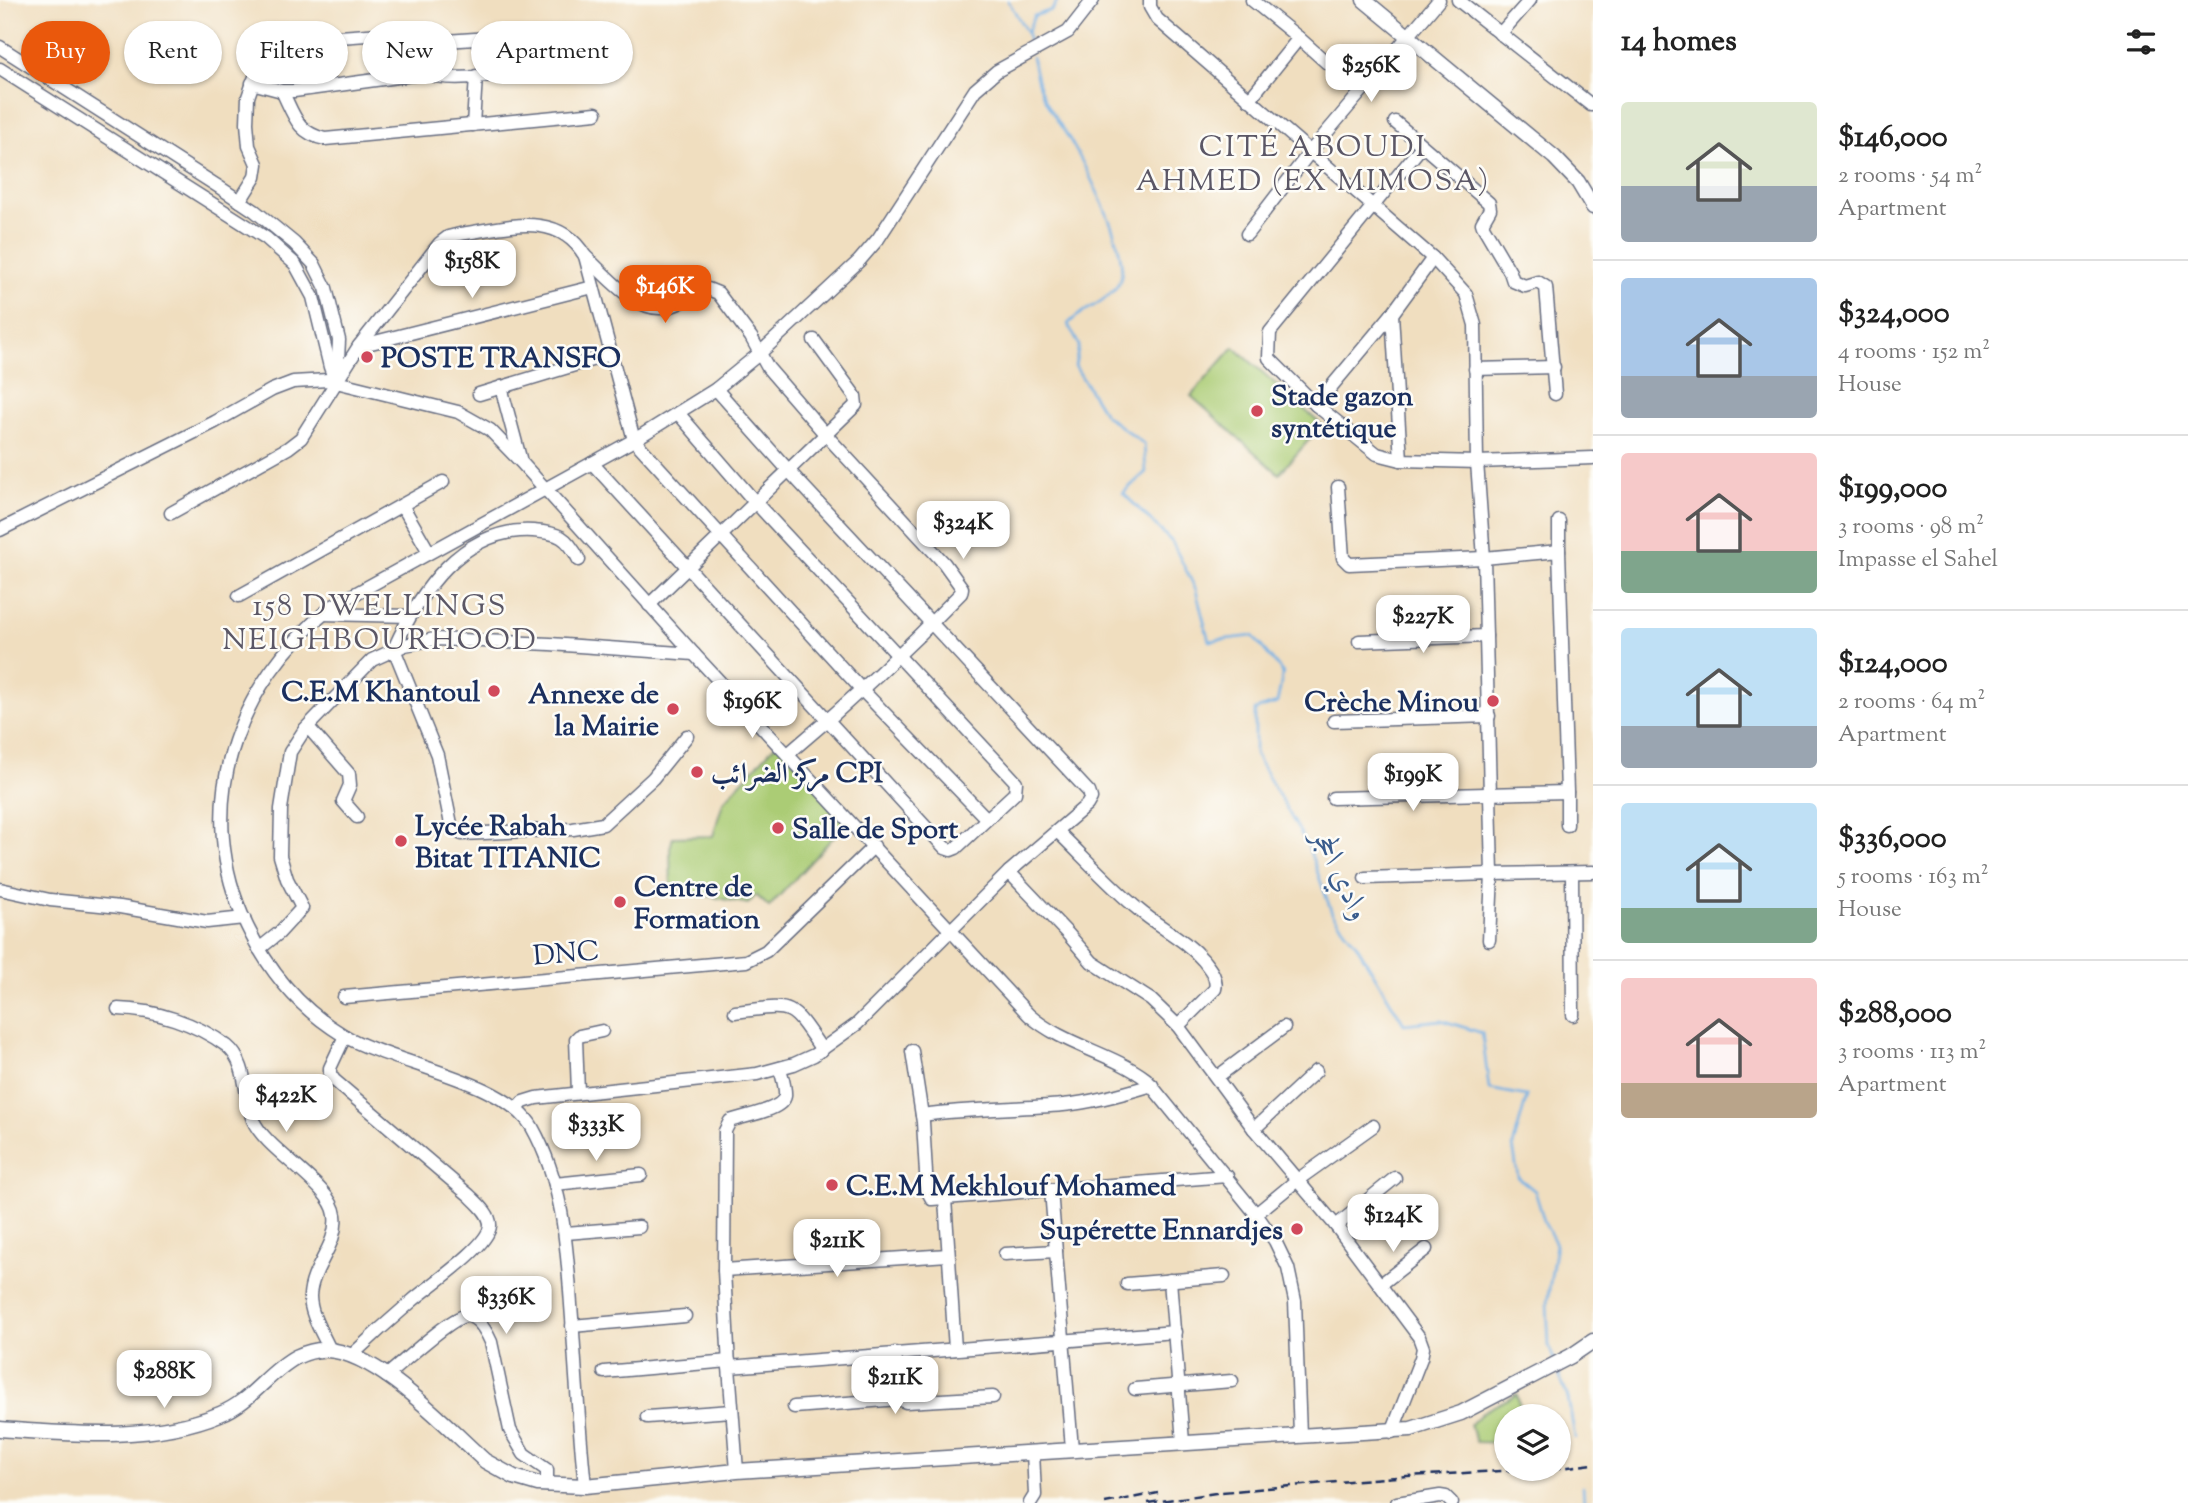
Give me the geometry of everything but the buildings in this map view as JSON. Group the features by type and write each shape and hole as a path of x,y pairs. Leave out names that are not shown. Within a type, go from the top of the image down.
{"main road":[{"path":"1364,0 1569,171 1593,207"},
{"path":"0,1429 118,1433 192,1423 237,1406 296,1358 330,1350 351,1356 386,1376 422,1403 485,1461 514,1477 547,1485 585,1486 737,1471 1300,1435 1392,1432 1429,1425 1461,1413 1571,1356 1593,1340"}],"street":[{"path":"585,1486 566,1233 555,1184 531,1126 517,1109 464,1082 345,1036 297,1000 281,982 259,949 232,887 222,830 225,782 234,743 246,712 268,672 287,648 323,614 429,552 634,440 716,389 760,353 869,249 975,90 1005,67 1068,32 1093,0"},
{"path":"1150,0 1150,7 1157,19 1433,258 1466,294 1475,325 1477,462 1484,558 1491,795 1489,940"},
{"path":"1252,0 1327,63"},
{"path":"1247,234 1310,152 1439,0"},
{"path":"1458,0 1591,105"},
{"path":"1500,34 1530,0"},
{"path":"1249,100 1299,38"},
{"path":"0,47 21,60"},
{"path":"0,69 266,238 295,264 313,297 330,367 337,383"},
{"path":"257,84 282,91 362,83"},
{"path":"35,92 42,84"},
{"path":"60,84 240,201 295,243 314,264 326,288 339,340 337,383"},
{"path":"240,201 255,177 257,164 249,146 247,123 248,97 253,84"},
{"path":"473,125 476,84"},
{"path":"282,91 303,130 312,136 325,139 596,113"},
{"path":"1395,122 1489,203 1489,212 1482,223 1513,281 1525,286 1538,282 1546,287 1555,394"},
{"path":"1422,146 1270,332 1269,358 1317,405 1377,454 1401,460 1477,462 1593,458"},
{"path":"171,513 295,443 305,433 359,346 430,252 448,237 536,225 549,226 571,237 584,256 629,296 649,307 665,308 713,289 753,339 768,368 944,563 960,585 961,593 898,657 863,691 789,754"},
{"path":"584,256 634,440 863,691 987,819"},
{"path":"1317,405 1392,314 1433,258"},
{"path":"359,346 593,287"},
{"path":"1392,314 1401,460"},
{"path":"649,605 853,407 857,400 814,340"},
{"path":"479,394 611,355"},
{"path":"1475,369 1554,367"},
{"path":"0,530 215,422 272,390 305,380 337,383 458,412 490,430 694,654 1040,1024 1061,1037 1130,1068 1152,1085 1227,1177 1279,1249 1291,1278 1295,1301 1300,1435"},
{"path":"501,387 521,462"},
{"path":"517,1109 523,1102 536,1097 757,1074 780,1068 821,1050 858,1024 1009,872 1087,805 1090,794 716,389"},
{"path":"592,463 827,722 947,849 956,848 1014,793 1016,782 755,502 678,413"},
{"path":"239,596 443,482"},
{"path":"1338,487 1343,558 1349,564 1484,558 1559,551"},
{"path":"402,505 429,552"},
{"path":"1559,521 1567,825"},
{"path":"579,560 566,540 554,534 518,531 495,536 453,561 437,577 410,616 394,649 437,755 444,781 449,823 457,834 573,829 603,824 653,778 687,736"},
{"path":"323,614 410,616"},
{"path":"1359,641 1486,636"},
{"path":"259,949 302,909 281,862 280,837 287,761 295,741 372,660 394,649 423,640 446,639 694,654"},
{"path":"1335,721 1489,716"},
{"path":"307,727 349,774 350,785 343,802 356,817"},
{"path":"1334,798 1567,792"},
{"path":"1058,831 1139,910 1174,934 1198,955 1211,972 1216,981 1215,989 1178,1026"},
{"name":"DNC","path":"344,997 746,961 766,951 874,846"},
{"path":"1009,872 1092,962 1151,1000 1178,1026 1254,1129 1336,1226 1419,1337 1423,1348 1418,1366 1392,1432"},
{"path":"1365,878 1593,872"},
{"path":"1572,873 1573,1015"},
{"path":"0,889 50,900 120,907 207,922 244,918"},
{"path":"736,1012 787,1008 800,1018 821,1050"},
{"path":"118,1009 156,1013 208,1035 228,1047 238,1059 255,1125 328,1199 335,1216 334,1234 310,1296 313,1311 330,1350"},
{"path":"1217,1077 1284,1027"},
{"path":"578,1092 576,1039 602,1031"},
{"path":"345,1036 330,1068 334,1080 469,1195 488,1215 490,1224 484,1240 462,1261 412,1301 351,1356"},
{"path":"912,1051 922,1115 927,1194 932,1199 1227,1177"},
{"path":"737,1471 724,1270 725,1131 732,1120 770,1109 782,1102 785,1096 780,1068"},
{"path":"1254,1129 1316,1071"},
{"path":"922,1115 967,1109 1065,1105 1110,1097 1152,1085"},
{"path":"1256,1214 1296,1181 1373,1126"},
{"path":"555,1184 641,1175"},
{"path":"1336,1226 1395,1178"},
{"path":"1051,1190 1072,1449"},
{"path":"945,1199 955,1349"},
{"path":"566,1233 639,1227"},
{"path":"1380,1285 1426,1249"},
{"path":"1006,1254 1056,1251"},
{"path":"724,1270 948,1255"},
{"path":"1127,1284 1223,1276"},
{"path":"1170,1280 1183,1442"},
{"path":"572,1326 685,1315"},
{"path":"386,1376 445,1327 463,1317 472,1317 485,1330 491,1342 507,1422 514,1439 524,1454 545,1468 548,1475 547,1485"},
{"path":"604,1372 1175,1332"},
{"path":"895,1353 899,1399"},
{"path":"1135,1389 1233,1381"},
{"path":"794,1407 899,1399 906,1402 993,1397"},
{"path":"647,1417 732,1411"},
{"path":"1030,1503 1035,1495 1033,1452"},
{"path":"1397,1503 1440,1496 1446,1497 1452,1503"}],"green space":[{"name":"Stade gazon syntétique","path":"1234,347 1322,425 1279,474 1191,396"},
{"name":"Salle de Sport","path":"777,743 849,820 769,907 756,895 748,904 671,889 670,848 673,837 713,836 723,802"},
{"path":"1517,1394 1519,1404 1498,1404"},
{"path":"1494,1406 1494,1443 1476,1442 1470,1425 1484,1411"}],"waterway":[{"path":"1008,0 1027,33 1030,48"},
{"path":"1027,33 1034,16 1052,10 1058,0"},
{"name":"وادي الحجر","path":"1032,57 1043,96 1096,190 1120,254 1121,271 1113,291 1068,324 1079,345 1075,366 1105,415 1144,444 1146,472 1123,493 1172,542 1196,590 1209,641 1253,636 1283,673 1277,703 1255,710 1255,754 1308,846 1332,913 1356,944 1404,1024 1441,1020 1482,1033 1489,1089 1527,1096 1513,1146 1518,1177 1535,1191 1545,1224 1556,1244 1547,1303 1549,1346 1554,1360"},
{"name":"وادي الحجر","path":"1557,1370 1568,1398 1575,1438"},
{"path":"1583,1486 1584,1503"}],"railway":[{"path":"1148,1503 1222,1492 1593,1464"},
{"path":"1105,1503 1158,1493"}],"place":[{"name":"POSTE TRANSFO","path":"367,357"},
{"name":"Stade gazon syntétique","path":"1257,411"},
{"name":"C.E.M Khantoul","path":"494,691"},
{"name":"Crèche Minou","path":"1493,701"},
{"name":"Annexe de la Mairie","path":"673,709"},
{"name":"مركز الضرائب CPI","path":"697,772"},
{"name":"Salle de Sport","path":"778,828"},
{"name":"Lycée Rabah Bitat TITANIC","path":"401,841"},
{"name":"Centre de Formation","path":"620,902"},
{"name":"C.E.M Mekhlouf Mohamed","path":"832,1185"},
{"name":"Supérette Ennardjes","path":"1297,1229"}],"district":[{"name":"CITÉ ABOUDI AHMED (EX MIMOSA)","path":"1313,163"},
{"name":"158 DWELLINGS NEIGHBOURHOOD","path":"380,622"}]}
